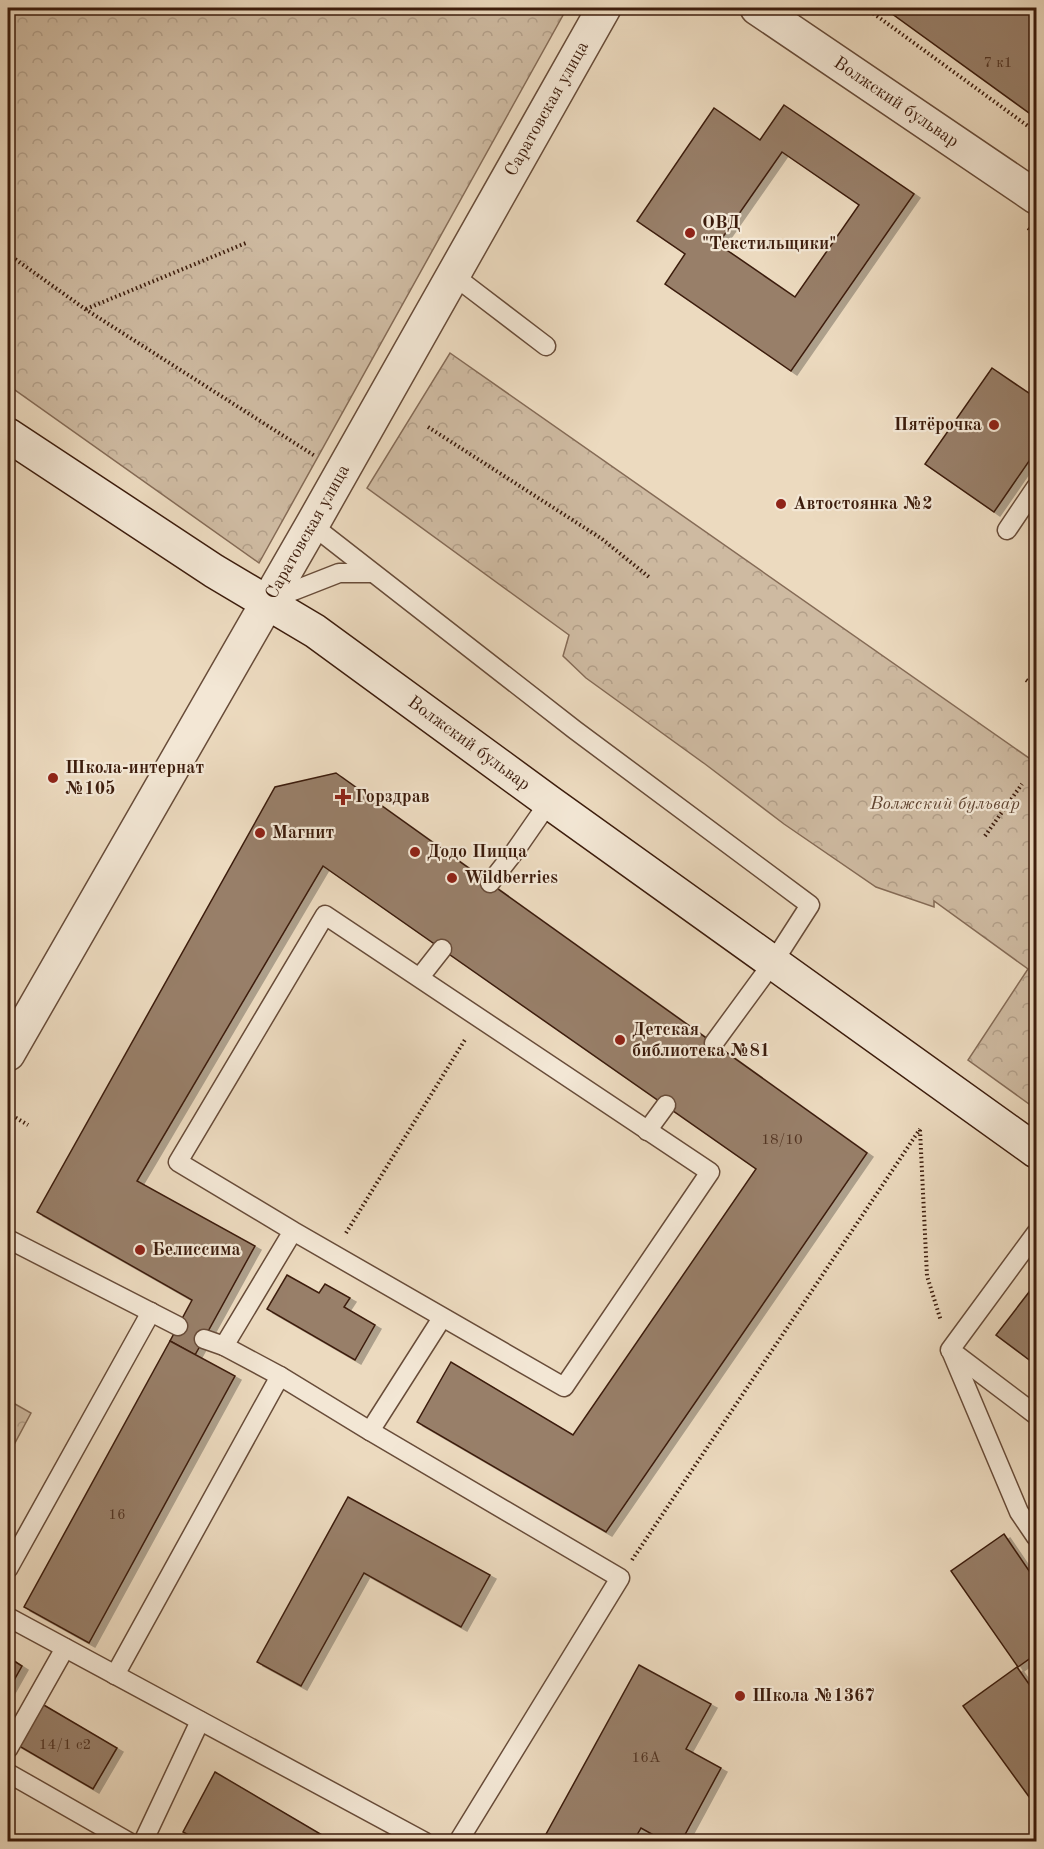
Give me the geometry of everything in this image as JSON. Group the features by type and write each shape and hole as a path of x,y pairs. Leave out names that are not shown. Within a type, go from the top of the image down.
{"street":[{"name":"Саратовская улица","path":"8,1054 312,525 604,8"},
{"name":"Волжский бульвар","path":"757,8 1036,197"},
{"name":"Волжский бульвар","path":"8,435 214,571 315,631 549,802 1036,1151"}],"lane":[{"path":"453,275 546,346"},
{"path":"1007,530 1036,488"},
{"path":"312,525 575,730 810,905 774,962 714,1043"},
{"path":"267,601 339,573 372,573"},
{"path":"490,883 549,802"},
{"path":"325,915 420,977 710,1172 564,1387 442,1318 178,1162 325,915"},
{"path":"420,977 442,949"},
{"path":"647,1131 666,1105"},
{"path":"224,1346 293,1231"},
{"path":"950,1350 1036,1233"},
{"path":"8,1239 178,1326"},
{"path":"8,1569 151,1312"},
{"path":"370,1431 442,1318"},
{"path":"204,1338 280,1376 620,1578 458,1842"},
{"path":"950,1350 1036,1414"},
{"path":"950,1350 1019,1512 1036,1537"},
{"path":"115,1675 280,1376"},
{"path":"8,1617 425,1842"},
{"path":"8,1749 65,1648"},
{"path":"143,1842 200,1721"},
{"path":"8,1773 129,1842"}],"path":[{"path":"866,8 1036,132"},
{"path":"85,309 246,243"},
{"path":"8,254 85,309 258,422 321,459"},
{"path":"428,427 602,539 649,577"},
{"path":"1026,680 1036,687"},
{"path":"984,836 1022,784"},
{"path":"333,1254 479,1017"},
{"path":"8,1113 28,1125"},
{"path":"620,1578 920,1129 927,1276 950,1350"}],"green space":[{"path":"8,8 567,8 259,563 8,385"},
{"name":"Волжский бульвар","path":"450,353 1036,763 1036,1109 968,1060 1028,969 934,901 934,907 876,887 784,824 586,678 563,656 569,635 367,488"},
{"path":"8,1400 31,1413 9,1454 8,1453"}],"building":[{"path":"884,8 1036,8 1036,118"},
{"name":"ОВД \"Текстильщики\"","path":"784,105 914,194 791,371 665,284 685,254 637,221 714,108 760,140","holes":["782,152 859,205 795,297 718,244"]},
{"name":"Пятёрочка","path":"992,368 1036,398 1036,451 994,512 925,464"},
{"path":"336,773 867,1153 606,1532 417,1422 451,1362 573,1435 756,1169 323,866 137,1181 255,1246 195,1355 170,1341 192,1300 37,1212 275,787"},
{"path":"287,1275 319,1293 325,1284 350,1298 344,1307 375,1325 355,1360 267,1309"},
{"path":"1036,1283 1036,1365 996,1335"},
{"path":"170,1341 235,1376 89,1643 24,1607"},
{"path":"348,1497 490,1575 461,1627 364,1573 301,1686 257,1662"},
{"path":"1004,1534 1036,1581 1036,1654 1018,1667 951,1571"},
{"path":"8,1657 22,1666 8,1691"},
{"path":"639,1665 711,1704 686,1749 721,1768 681,1842 666,1842 641,1828 633,1842 555,1842 545,1836"},
{"path":"1017,1667 1036,1694 1035,1805 963,1706"},
{"path":"37,1701 117,1748 93,1789 14,1743"},
{"path":"215,1772 334,1842 201,1842 183,1832"}],"place":[{"name":"ОВД \"Текстильщики\"","path":"690,233"},
{"name":"Пятёрочка","path":"994,425"},
{"name":"Автостоянка №2","path":"781,504"},
{"name":"Школа-интернат №105","path":"53,778"},
{"name":"Горздрав","path":"343,797"},
{"name":"Магнит","path":"260,833"},
{"name":"Додо Пицца","path":"415,852"},
{"name":"Wildberries","path":"452,878"},
{"name":"Детская библиотека №81","path":"620,1040"},
{"name":"Белиссима","path":"140,1250"},
{"name":"Школа №1367","path":"740,1696"}]}
